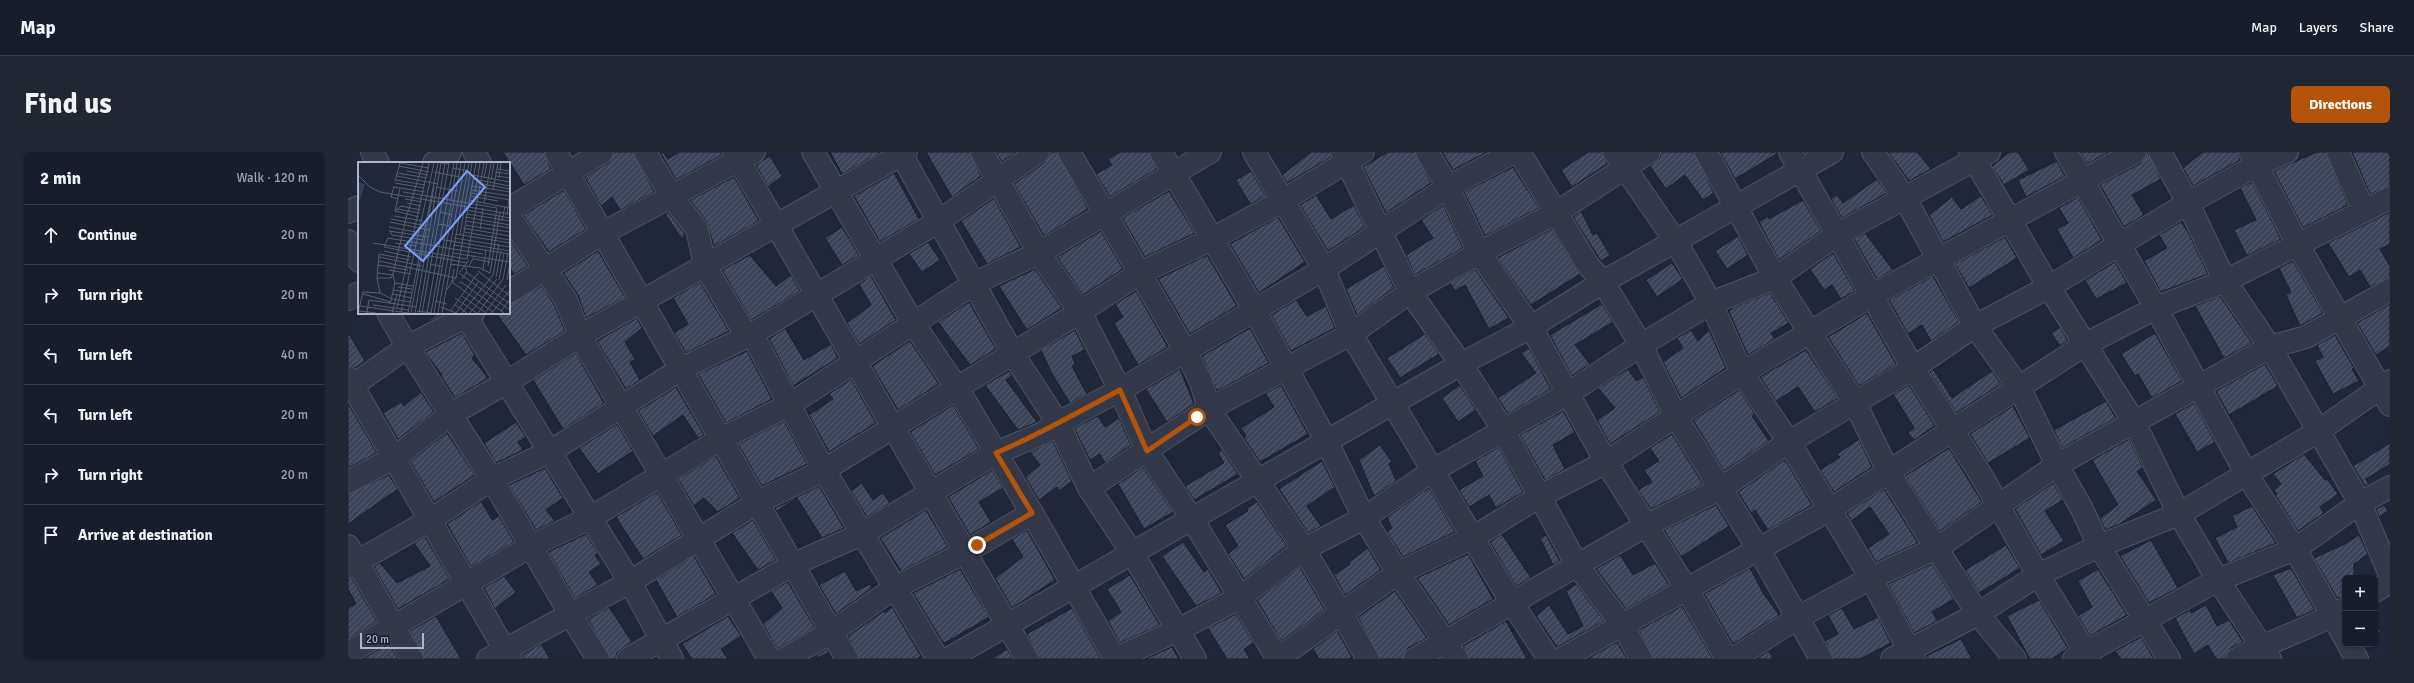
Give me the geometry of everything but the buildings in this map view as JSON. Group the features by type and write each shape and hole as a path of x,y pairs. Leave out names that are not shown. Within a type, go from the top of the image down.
{"street":[{"path":"372,152 377,162"},
{"path":"435,162 450,152"},
{"path":"474,152 479,162"},
{"path":"556,152 794,564 847,659"},
{"path":"510,209 567,172 602,152"},
{"path":"645,152 671,196 697,229 705,266 743,330 752,334 824,470 938,659"},
{"path":"813,152 913,323 957,388 1032,513 1073,588 1115,659 1178,630 1239,598 1304,549 1364,518 1432,471 1569,393 1641,344 1711,303 1775,278 1838,234 1905,198 1978,155 2011,220 2049,287 2134,422 2178,514 2218,580 2266,652"},
{"path":"982,152 1039,253 1080,312 1120,390 1147,451 1192,518 1239,598 1278,659 1398,573 1474,537 1540,496 1606,462 1742,373 1810,335 1872,296 2135,152"},
{"path":"412,659 351,558 430,520 492,479 551,450 682,369 752,334 939,221 1038,152"},
{"path":"1069,152 1186,352 1201,382 1209,409 1259,480 1304,549 1341,615 1368,659"},
{"path":"1161,152 1172,175 1212,238 1255,311 1327,442 1364,518 1398,573 1456,659"},
{"path":"348,653 532,546 590,518 721,439 789,405 975,283 1039,253 1104,213 1210,152"},
{"path":"1254,152 1324,269 1350,334 1394,404 1432,471 1474,537 1512,603 1549,659"},
{"path":"1427,152 1448,188 1479,252 1531,327 1606,462 1645,526 1686,588 1727,659"},
{"path":"628,659 667,650 734,598 794,564 862,534 996,453 1043,433 1058,423 1120,390 1324,269 1448,188 1514,152"},
{"path":"1519,152 1588,265 1603,282 1641,344 1676,417 1759,550 1799,617 1821,659"},
{"path":"1089,488 1209,409 1287,369 1350,334 1410,292 1479,252 1556,213 1619,160 1649,152"},
{"path":"1706,152 1775,278 1810,335 1854,401 1889,473 1978,614 2014,659"},
{"path":"948,659 1192,518 1394,404 1461,364 1531,327 1603,282 1676,242 1735,206 1796,161 1832,152"},
{"path":"1873,152 1905,198 1940,259 1975,326 2020,389 2057,465 2082,509 2099,546 2169,659"},
{"path":"2066,152 2200,386 2247,475 2339,613 2342,626"},
{"path":"2160,152 2188,203 2225,281 2270,347 2317,432 2360,503 2390,575"},
{"path":"1415,659 1444,640 1512,603 1645,526 1720,489 1788,442 1854,401 1913,368 1975,326 2049,287 2188,203 2254,159 2287,152"},
{"path":"2338,152 2364,211"},
{"path":"348,482 394,458 450,415 507,382 580,336 903,153 1013,354 1058,423 1089,488 1132,553 1195,659"},
{"path":"510,291 546,271 603,233 742,155 777,225 816,294 932,493 964,553 1027,659"},
{"path":"667,650 630,582 590,518 551,450 507,382 468,314 407,347 350,385 468,584 501,656 569,614 630,582 698,538 758,502 824,470 1013,354 1140,273 1212,238 1282,201 1351,155 1382,231 1410,292 1461,364 1504,431 1577,565 1622,626 1641,659"},
{"path":"1619,160 1676,242 1711,303 1742,373 1788,442 1872,578 1905,656 1978,614 2038,575 2099,546 2178,514 2247,475 2387,390 2340,317 2298,245 2254,159"},
{"path":"1796,161 1913,368 1998,506 2083,657 2218,580 2295,548 2360,503 2390,487"},
{"path":"1561,659 1622,626 1686,588 1759,550 1829,510 2020,389 2086,344 2156,308 2225,281 2390,198"},
{"path":"348,212 358,207"},
{"path":"510,217 566,300 580,336 769,659"},
{"path":"348,241 358,259"},
{"path":"1733,659 1799,617 1872,578 1937,548 2057,465 2270,347 2306,337 2390,290"},
{"path":"348,299 358,294"},
{"path":"389,314 407,347 492,479 532,546 569,614 598,659"},
{"path":"784,659 832,632 894,588 964,553 1032,513"},
{"path":"2378,589 2390,582"},
{"path":"2237,659 2266,652 2339,613"},
{"path":"2350,647 2357,659"}],"route":[{"path":"977,545 1032,513 996,453 1043,433 1074,414 1120,390 1147,451 1197,417"}]}
